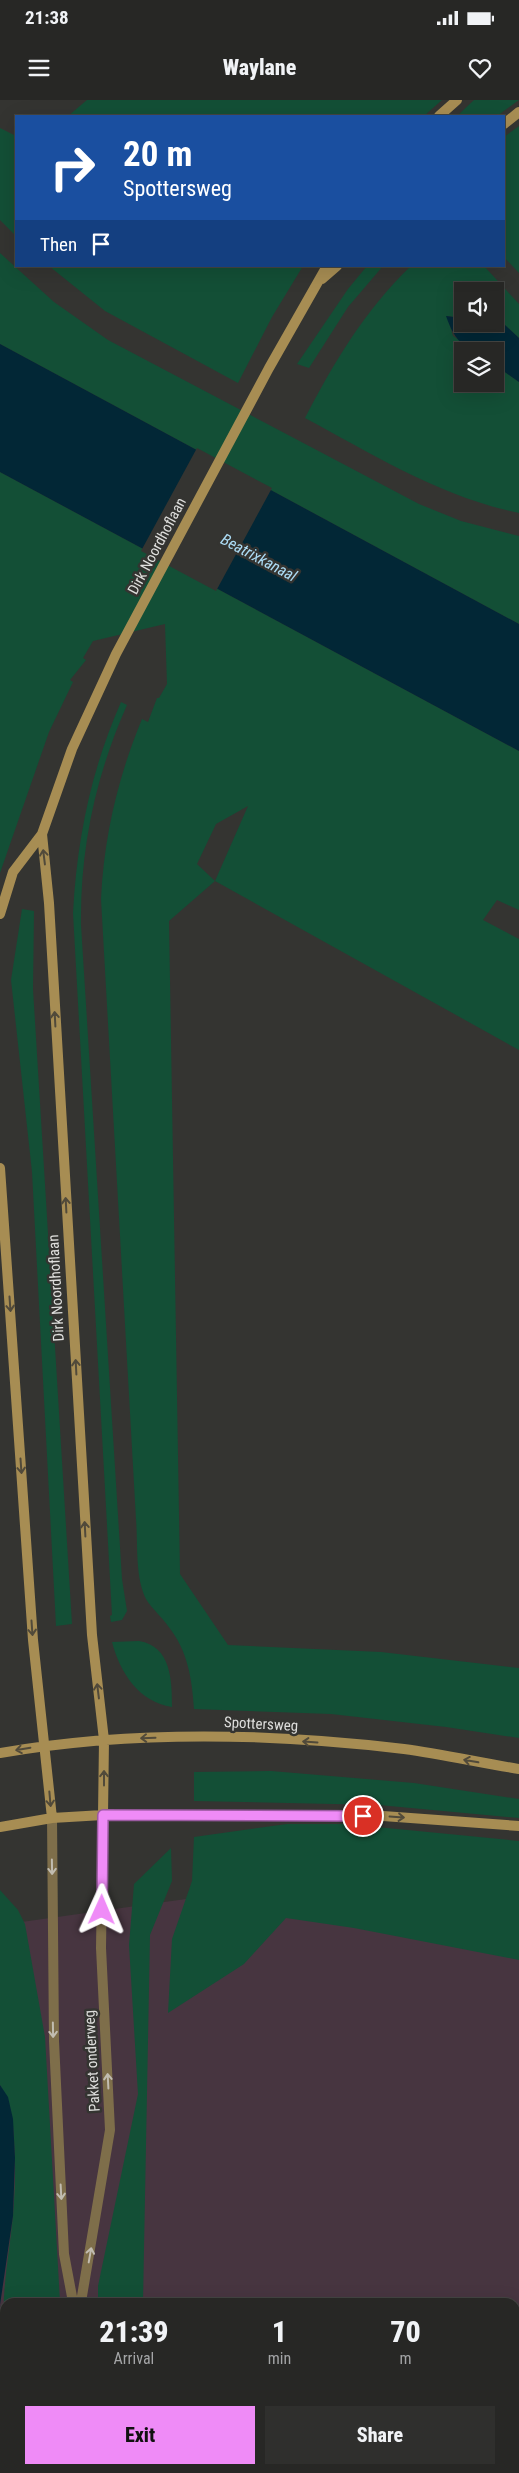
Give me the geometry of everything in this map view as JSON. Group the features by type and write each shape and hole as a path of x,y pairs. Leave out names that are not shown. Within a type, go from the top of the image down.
{"street":[{"path":"440,115 456,100"},
{"path":"505,123 519,112"},
{"name":"Dirk Noordhoflaan","path":"0,914 13,872 42,834 72,749 116,654 269,368 327,267"},
{"name":"Dirk Noordhoflaan","path":"320,281 337,267"},
{"name":"Dirk Noordhoflaan","path":"42,834 49,903 92,1635 104,1740 103,1815"},
{"path":"0,1168 32,1623 52,1818 54,2050 64,2254 72,2298"},
{"name":"Spottersweg","path":"0,1753 45,1745 104,1740 214,1736 404,1749 519,1770"},
{"path":"0,1827 52,1818 103,1815 383,1816 519,1826"},
{"name":"Pakket onderweg","path":"82,2298 110,2130 101,1948 103,1815"}],"shaded area":[{"path":"222,1894 519,1939 519,2298 0,2298 0,1925"}],"green space":[{"path":"87,100 442,100 425,115 69,115"},
{"path":"474,100 519,100 498,115 458,115"},
{"path":"519,126 519,273 505,258 505,136"},
{"path":"0,128 15,136 15,235 0,220"},
{"path":"0,253 54,302 108,340 419,504 461,521 519,536 519,624 0,344"},
{"path":"50,267 302,267 272,317 238,383 105,311"},
{"path":"366,267 382,267 348,307 309,368 297,364 348,289"},
{"path":"410,267 485,267 499,282 454,282 454,317 447,316 453,336 462,342 454,342 454,392 504,392 504,371 519,382 519,513 462,497 435,486 382,460 305,418 339,357 379,300"},
{"path":"504,288 519,304 519,338 505,325"},
{"path":"0,472 519,751 519,910 497,900 483,920 519,939 519,1050 215,881 169,921 180,1574 228,1645 381,1652 519,1668 519,1738 446,1727 331,1714 194,1709 188,1666 180,1645 166,1623 148,1603 142,1590 138,1560 101,899 105,852 119,785 142,719 148,722 157,698 159,698 167,684 165,624 93,641 83,658 86,660 70,680 73,682 49,732 0,873","holes":["248,806 215,881 197,864 216,824"]},
{"path":"121,702 127,705 107,758 92,812 83,868 81,896 81,925 122,1579 127,1611 122,1620 111,1622 73,913 78,858 87,805 101,753"},
{"path":"22,909 34,911 33,989 72,1624 56,1626 32,1172 11,980"},
{"path":"139,1641 150,1644 164,1657 170,1676 172,1707 160,1704 141,1692 120,1665 112,1642"},
{"path":"271,1771 414,1783 519,1799 519,1818 379,1805 194,1801 194,1772"},
{"path":"287,1824 346,1824 519,1841 519,1960 354,1928 286,1918 244,1964 168,2013 172,1939 192,1881 194,1837"},
{"path":"171,1848 172,1881 150,1935 143,2298 98,2298 98,2286 138,2094 129,1945 134,1884"},
{"path":"0,1890 18,1910 25,1924 45,2037 60,2298 4,2298 13,2216 15,2149 9,2105 0,2085"}],"water":[{"path":"446,316 454,317 454,332 504,332 505,325 519,338 519,382 504,371 504,342 461,342 458,339 450,326"},
{"name":"Beatrixkanaal","path":"0,344 519,624 519,751 0,472"},
{"path":"0,2085 8,2097 13,2119 15,2158 13,2216 0,2298"}],"pier":[{"path":"197,448 272,488 216,591 141,551"}],"route":[{"path":"102,1910 103,1815 363,1816"}]}
